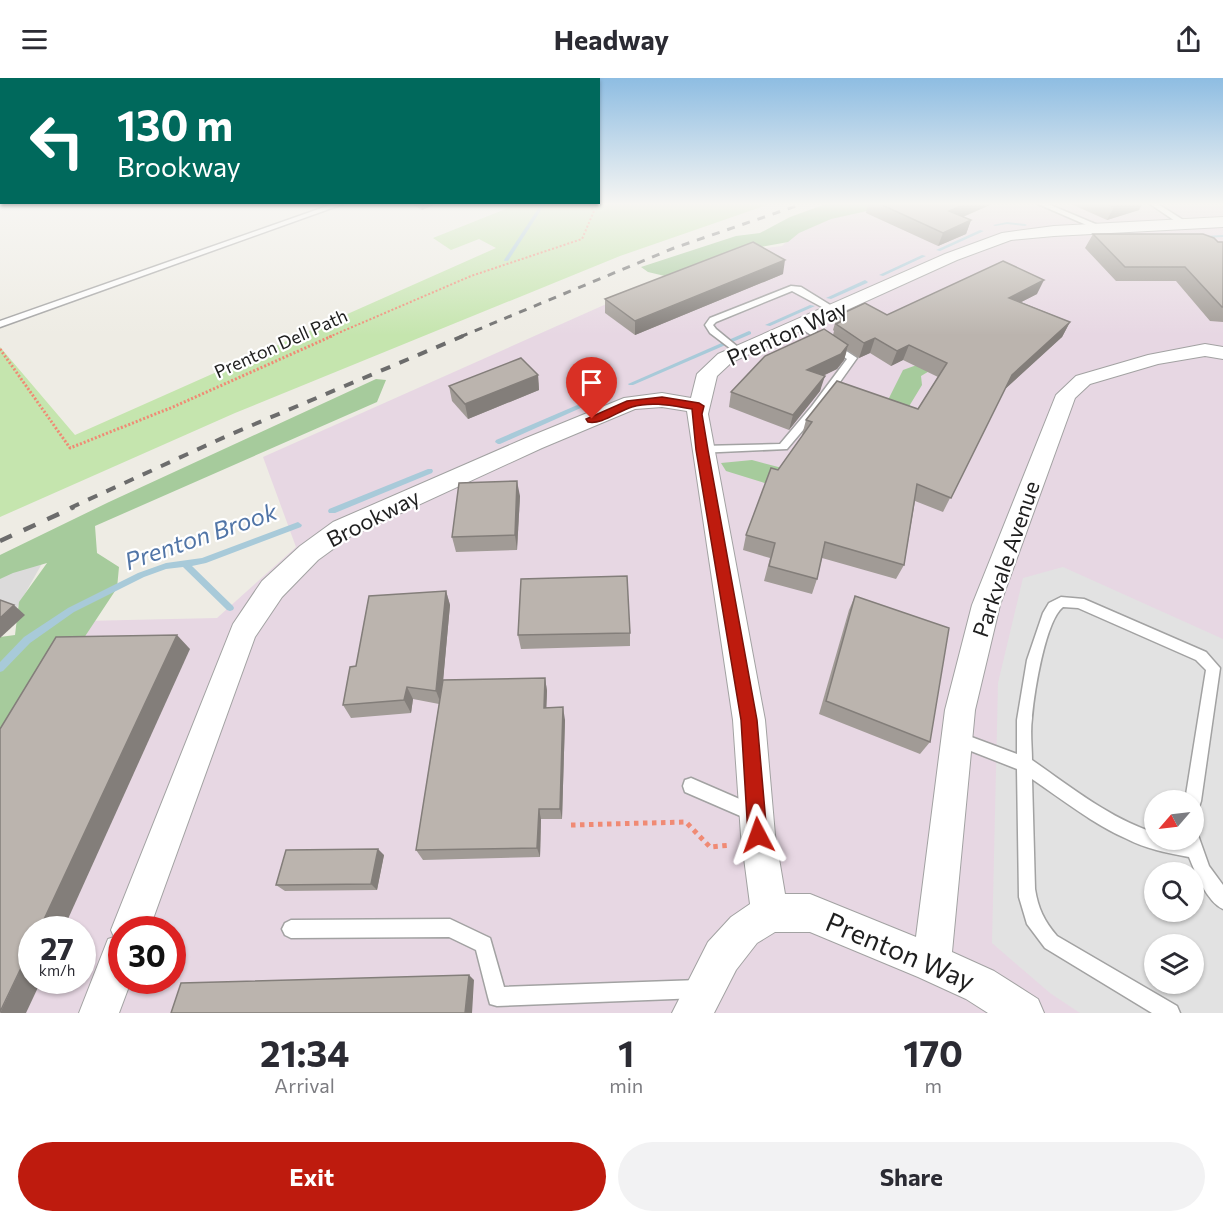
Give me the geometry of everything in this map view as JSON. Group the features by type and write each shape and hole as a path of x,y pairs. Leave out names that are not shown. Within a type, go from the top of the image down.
{"street":[{"name":"Prenton Way","path":"976,248 725,358 707,374 697,414 749,720 759,843 770,913 810,913 980,985 1024,1013"},
{"name":"Parkvale Avenue","path":"932,963 960,710 986,605 1066,395 1083,380 1155,358 1205,350 1223,353"},
{"name":"Brookway","path":"135,916 243,633 272,590 309,553 342,529 534,443 631,403 662,400 699,406"},
{"path":"697,1001 722,956 744,930 770,913"},
{"path":"99,1013 108,990"}],"lane":[{"path":"0,324 216,248"},
{"path":"740,352 713,331 709,325 713,320 791,288 798,289 836,311"},
{"path":"702,450 783,447 816,408 852,358 802,325"},
{"path":"1170,1013 1051,942 1038,929 1029,912 1026,889 1024,720 1034,660 1048,617 1054,607 1061,602 1070,602 1201,656 1209,662 1213,668 1195,790"},
{"path":"957,739 1026,765 1090,810 1131,833 1144,837"},
{"path":"691,786 756,814"},
{"path":"1194,850 1203,871 1223,900"},
{"path":"291,929 450,928 484,944 497,997 697,1001"}],"path":[{"name":"Prenton Dell Path","path":"0,349 70,448 173,407 428,294 556,248"},
{"path":"572,825 686,822 710,847 759,843"}],"shaded area":[{"path":"769,248 1223,248 1223,1013 0,1013 0,755 83,621 217,618 296,547 263,457 649,285"},
{"path":"49,551 0,638 0,573"},
{"path":"1063,567 1223,639 1223,1013 1080,1013 1050,993 992,943 998,683 1023,578"}],"green space":[{"path":"496,248 644,248 235,413 0,517 0,347 75,435"},
{"path":"700,248 757,248 669,277 648,272 641,267"},
{"path":"946,361 921,376 922,385 871,469 851,497 823,489 768,484 726,471 721,463 752,460 828,480 840,479 877,422 903,370 925,362"},
{"path":"376,379 386,380 377,402 95,526 97,553 119,567 117,588 0,765 0,637 15,635 19,602 47,563 0,579 0,555"}],"building":[{"path":"738,248 763,248 785,260 635,321 605,299"},
{"path":"1106,248 1223,248 1223,307 1185,267 1125,267"},
{"path":"1003,261 1044,280 1009,298 1070,322 1012,375 951,498 917,484 904,565 825,542 817,579 769,566 775,543 746,535 771,468 778,470 812,422 806,420 837,381 918,409 947,363 909,345 897,351 875,338 864,343 836,324 844,320 837,316 865,303 887,315"},
{"path":"824,329 848,345 841,354 807,370 825,376 793,415 731,392 765,356"},
{"path":"521,358 538,375 465,404 449,386"},
{"path":"517,481 515,535 452,537 459,483"},
{"path":"627,576 630,633 518,635 521,579"},
{"path":"446,591 436,691 407,687 404,700 343,705 350,667 356,666 369,596"},
{"path":"855,596 949,628 930,742 826,701"},
{"path":"0,600 14,605 0,618"},
{"path":"177,635 46,916 18,916 18,974 0,1012 0,729 56,637"},
{"path":"545,678 544,708 563,707 560,809 539,809 537,848 416,850 443,680"},
{"path":"378,849 371,884 276,885 286,850"},
{"path":"469,975 465,1013 171,1013 177,994 186,994 186,983"}],"waterway":[{"path":"506,260 514,248"},
{"name":"Prenton Brook","path":"938,250 943,248"},
{"name":"Prenton Brook","path":"881,275 924,256"},
{"name":"Prenton Brook","path":"829,298 865,282"},
{"name":"Prenton Brook","path":"768,325 812,306"},
{"name":"Prenton Brook","path":"631,384 749,333"},
{"name":"Prenton Brook","path":"498,442 610,393"},
{"name":"Prenton Brook","path":"332,511 430,471"},
{"name":"Prenton Brook","path":"0,668 27,640 71,610 141,575 166,566 203,561 298,525"},
{"path":"185,564 230,608"}],"railway":[{"path":"460,337 675,248"},
{"path":"70,508 229,435 463,336"},
{"path":"0,541 74,507"}],"route":[{"path":"592,419 631,403 662,400 699,406 697,414 702,450 749,720 758,835"}]}
